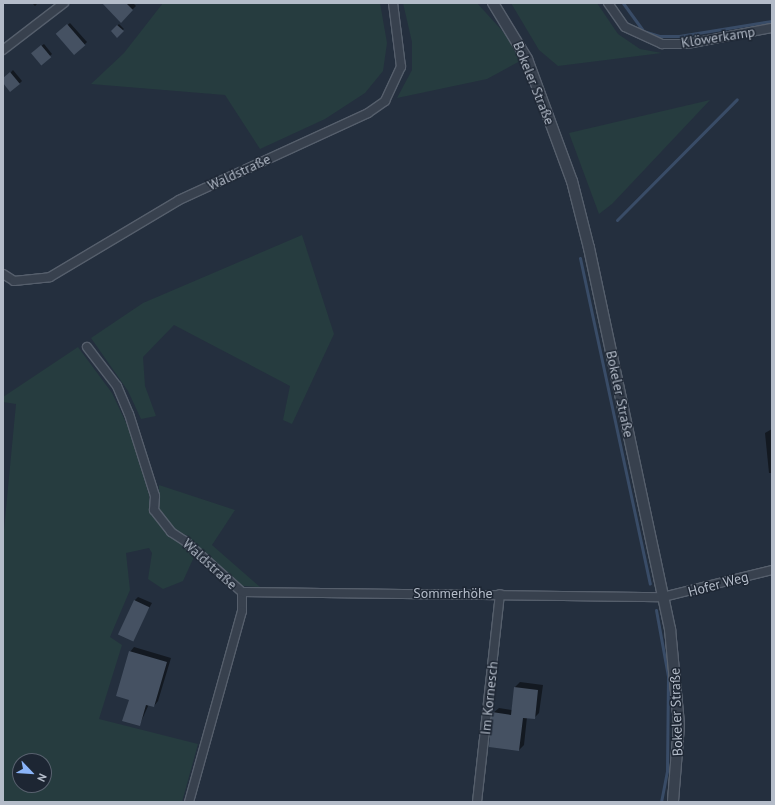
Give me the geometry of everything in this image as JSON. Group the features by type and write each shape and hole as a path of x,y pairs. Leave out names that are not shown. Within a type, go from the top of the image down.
{"street":[{"path":"3,50 64,3"},
{"name":"Waldstraße","path":"3,274 14,281 50,277 179,200 368,113 385,101 401,67 393,3"},
{"name":"Bokeler Straße","path":"493,3 527,59 579,203 663,597 679,718 672,802"},
{"name":"Klöwerkamp","path":"608,3 625,27 662,44 688,44 772,28"},
{"name":"Waldstraße","path":"87,347 117,386 128,414 155,496 154,510 171,532 186,541 242,592 242,611 189,802"},
{"name":"Hofer Weg","path":"663,597 772,570"},
{"name":"Sommerhöhe","path":"242,592 663,597"},
{"name":"Im Kornesch","path":"477,802 500,594"}],"green space":[{"path":"163,3 380,3 387,43 383,71 365,93 325,119 260,149 225,95 91,84 124,53"},
{"path":"403,3 477,3 507,36 520,61 487,79 397,98 412,70 412,42"},
{"path":"511,3 597,3 618,34 640,49 662,53 558,66 539,50"},
{"path":"710,100 612,204 599,214 569,133"},
{"path":"302,235 334,334 292,424 283,420 290,386 174,325 143,357 145,386 156,416 141,419 128,391 91,338 143,303"},
{"path":"78,347 112,393 128,427 149,495 150,511 166,534 182,543 194,557 183,581 163,589 148,579 152,553 149,548 126,553 130,590 110,637 122,645 99,719 198,744 182,802 3,802 3,540 16,404 3,402 3,397"},
{"path":"159,485 235,510 212,545 260,587 243,586 196,549 188,536 173,529 158,508"}],"building":[{"path":"102,3 126,3 133,10 121,23"},
{"path":"67,24 85,45 74,55 56,34"},
{"path":"117,25 124,31 117,38 111,31"},
{"path":"41,45 51,57 41,66 31,53"},
{"path":"10,72 20,84 10,92 3,83 3,78"},
{"path":"134,600 149,607 133,642 118,634"},
{"path":"129,651 167,662 154,707 146,705 140,726 122,721 129,700 116,696"},
{"path":"514,687 538,690 535,719 523,718 519,751 489,747 492,712 511,715"}],"waterway":[{"path":"623,3 643,31 659,36 679,36 772,21"},
{"path":"617,220 737,99"},
{"path":"580,258 650,584"},
{"path":"656,610 668,676 667,771 661,802"}]}
